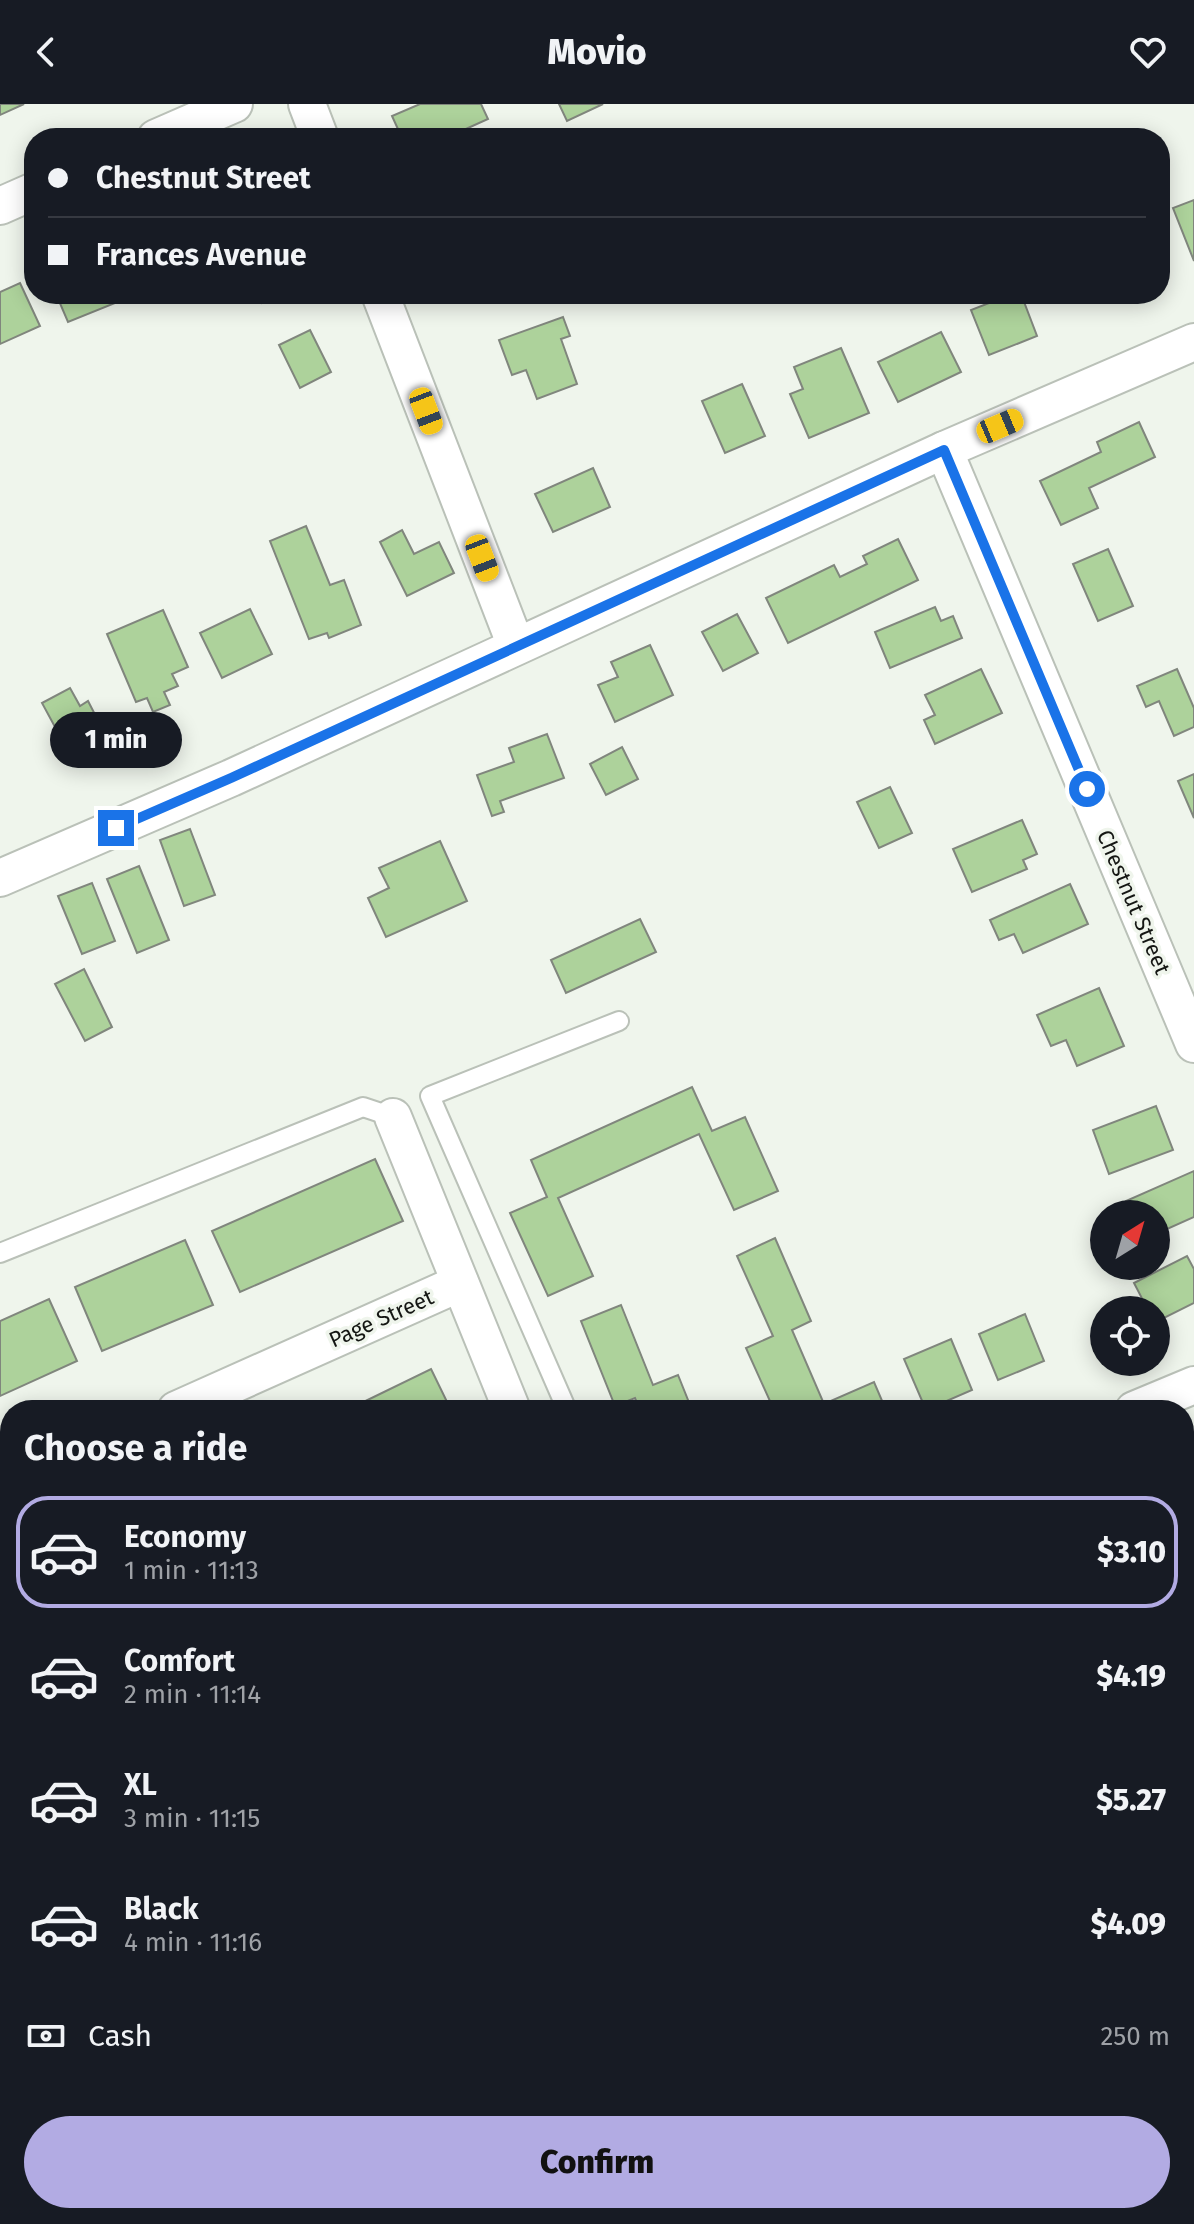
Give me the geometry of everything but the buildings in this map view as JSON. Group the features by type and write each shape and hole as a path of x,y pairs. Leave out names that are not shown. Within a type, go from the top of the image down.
{"street":[{"path":"179,128 234,104"},
{"path":"307,104 316,128"},
{"path":"0,206 24,195"},
{"path":"384,304 516,646"},
{"path":"0,878 231,778 944,450 1194,342"},
{"name":"Chestnut Street","path":"944,450 1194,1044"},
{"path":"393,1117 460,1283"},
{"name":"Page Street","path":"198,1400 460,1283 508,1400"},
{"path":"1158,1400 1194,1385"}],"lane":[{"path":"563,1400 430,1096 619,1021"},
{"path":"0,1253 363,1107 393,1117"}],"route":[{"path":"116,828 944,450 1087,789"}]}
